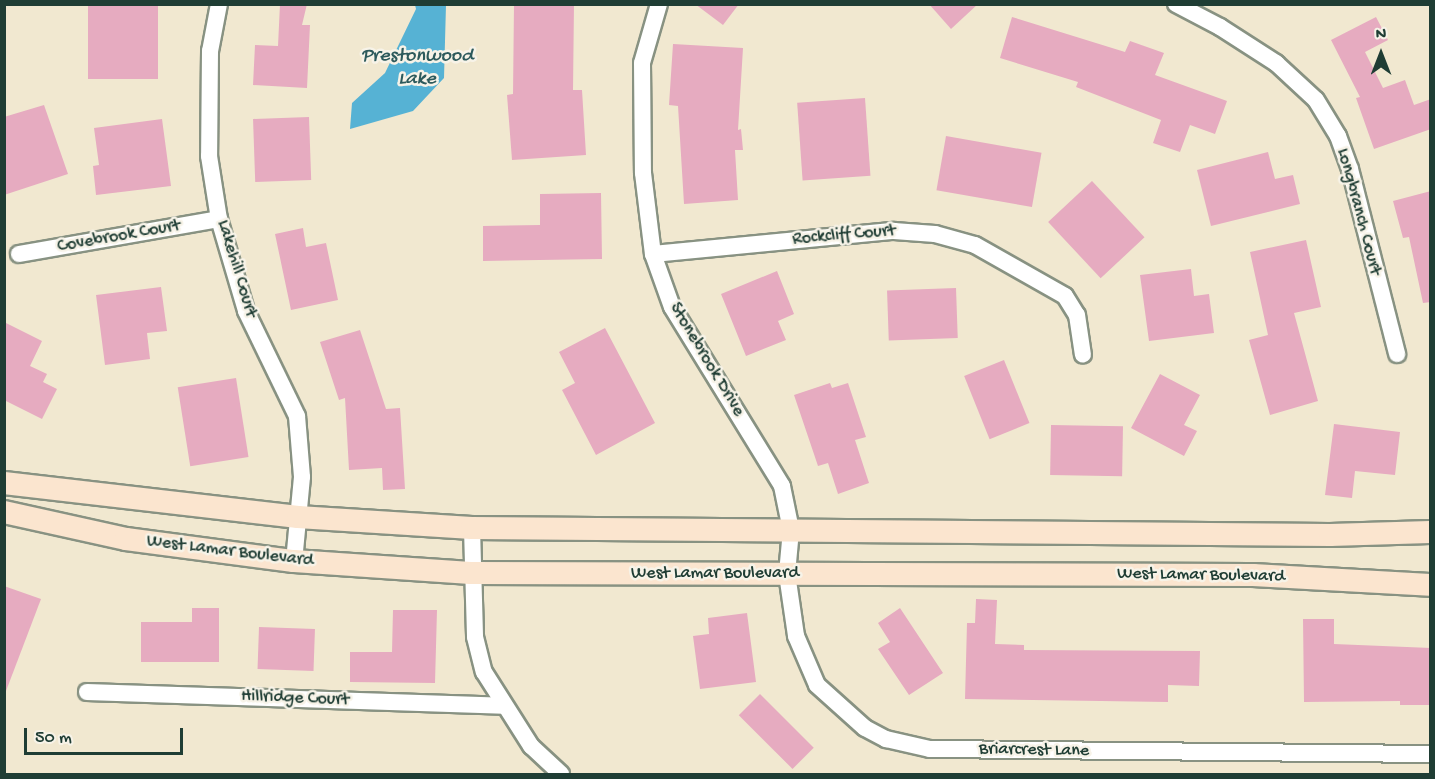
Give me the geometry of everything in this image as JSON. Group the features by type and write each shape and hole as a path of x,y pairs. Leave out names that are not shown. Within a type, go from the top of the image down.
{"main road":[{"path":"4,483 298,518 472,528 1330,535 1431,532"},
{"name":"West Lamar Boulevard","path":"4,512 126,538 294,561 471,573 1253,575 1431,585"}],"street":[{"name":"Lakehill Court","path":"219,4 210,51 209,156 219,219 246,311 297,416 302,477 294,561"},
{"name":"Stonebrook Drive","path":"659,4 642,63 643,173 653,254 672,306 782,486 791,530"},
{"name":"Longbranch Court","path":"1176,4 1220,27 1276,63 1316,100 1338,136 1350,169 1397,354"},
{"name":"Covebrook Court","path":"19,254 219,219"},
{"name":"Rockcliff Court","path":"653,254 894,231 935,234 975,245 1065,296 1077,315 1083,355"},
{"path":"472,528 471,573 475,637 484,672 502,706 531,746 561,774"},
{"name":"Briarcrest Lane","path":"791,530 788,574 796,636 817,685 865,728 886,739 930,749 1431,754"},
{"name":"Hillridge Court","path":"87,692 502,706"}],"water":[{"name":"Prestonwood Lake","path":"415,5 446,5 444,78 413,111 350,129 352,103 385,73 416,9"}],"building":[{"path":"88,4 158,4 158,79 88,79"},
{"path":"280,4 307,4 302,25 310,25 307,88 253,85 255,45 278,46"},
{"path":"514,4 574,4 573,90 582,90 586,155 512,160 507,95 513,94"},
{"path":"695,4 739,4 723,25"},
{"path":"929,4 978,4 951,29"},
{"path":"1012,17 1125,52 1130,41 1164,53 1155,75 1227,101 1215,134 1190,125 1180,152 1153,143 1161,120 1076,87 1078,82 1000,58"},
{"path":"1376,17 1388,40 1365,52 1383,88 1405,80 1414,105 1431,99 1431,129 1374,149 1356,98 1360,97 1331,40"},
{"path":"673,44 743,48 738,130 741,129 743,150 735,150 738,200 684,204 678,106 669,105"},
{"path":"865,98 870,176 803,181 797,103"},
{"path":"44,105 68,174 4,195 4,117"},
{"path":"309,117 311,180 255,182 253,119"},
{"path":"162,119 171,186 96,195 93,166 99,165 94,128"},
{"path":"946,136 1042,153 1032,207 936,190"},
{"path":"1268,152 1275,179 1293,175 1300,204 1211,226 1197,170"},
{"path":"1092,181 1145,237 1101,278 1048,222"},
{"path":"1431,191 1431,302 1423,303 1409,237 1403,238 1393,201"},
{"path":"601,193 602,259 483,261 483,226 540,225 540,194"},
{"path":"303,228 306,247 326,243 338,300 291,310 275,234"},
{"path":"1306,240 1321,307 1294,313 1318,401 1270,415 1249,340 1268,335 1250,252"},
{"path":"1191,269 1194,296 1209,294 1214,333 1149,341 1140,275"},
{"path":"777,271 794,314 778,321 786,340 746,356 721,294"},
{"path":"161,287 167,331 147,333 150,359 105,365 96,295"},
{"path":"956,288 958,338 889,340 887,290"},
{"path":"4,322 42,341 30,366 47,374 43,382 57,389 42,419 4,400"},
{"path":"605,328 655,423 596,455 562,390 575,383 559,352"},
{"path":"360,330 386,409 400,408 405,489 383,490 382,468 349,470 345,398 339,400 320,342"},
{"path":"1004,360 1029,423 990,439 964,376"},
{"path":"1160,374 1200,395 1184,425 1197,431 1184,456 1131,428"},
{"path":"236,378 249,457 190,466 178,387"},
{"path":"830,383 832,388 848,383 866,437 855,440 869,483 838,494 828,463 818,466 794,395"},
{"path":"1334,424 1400,432 1395,475 1355,471 1352,498 1325,495"},
{"path":"1051,425 1123,426 1122,476 1050,475"},
{"path":"4,586 41,599 6,691 4,691"},
{"path":"976,599 997,600 995,644 1024,645 1024,650 1200,651 1199,686 1168,685 1168,702 965,699 967,623 975,623"},
{"path":"192,608 219,608 219,662 141,662 141,622 192,622"},
{"path":"900,608 943,673 909,695 878,649 890,642 878,623"},
{"path":"393,610 437,610 435,683 350,682 350,652 392,652"},
{"path":"747,613 756,682 700,689 693,636 709,634 708,618"},
{"path":"1303,619 1334,619 1334,644 1431,648 1431,705 1400,705 1400,701 1304,702"},
{"path":"259,627 315,629 314,671 258,669"},
{"path":"760,694 814,748 793,769 739,715"}]}
